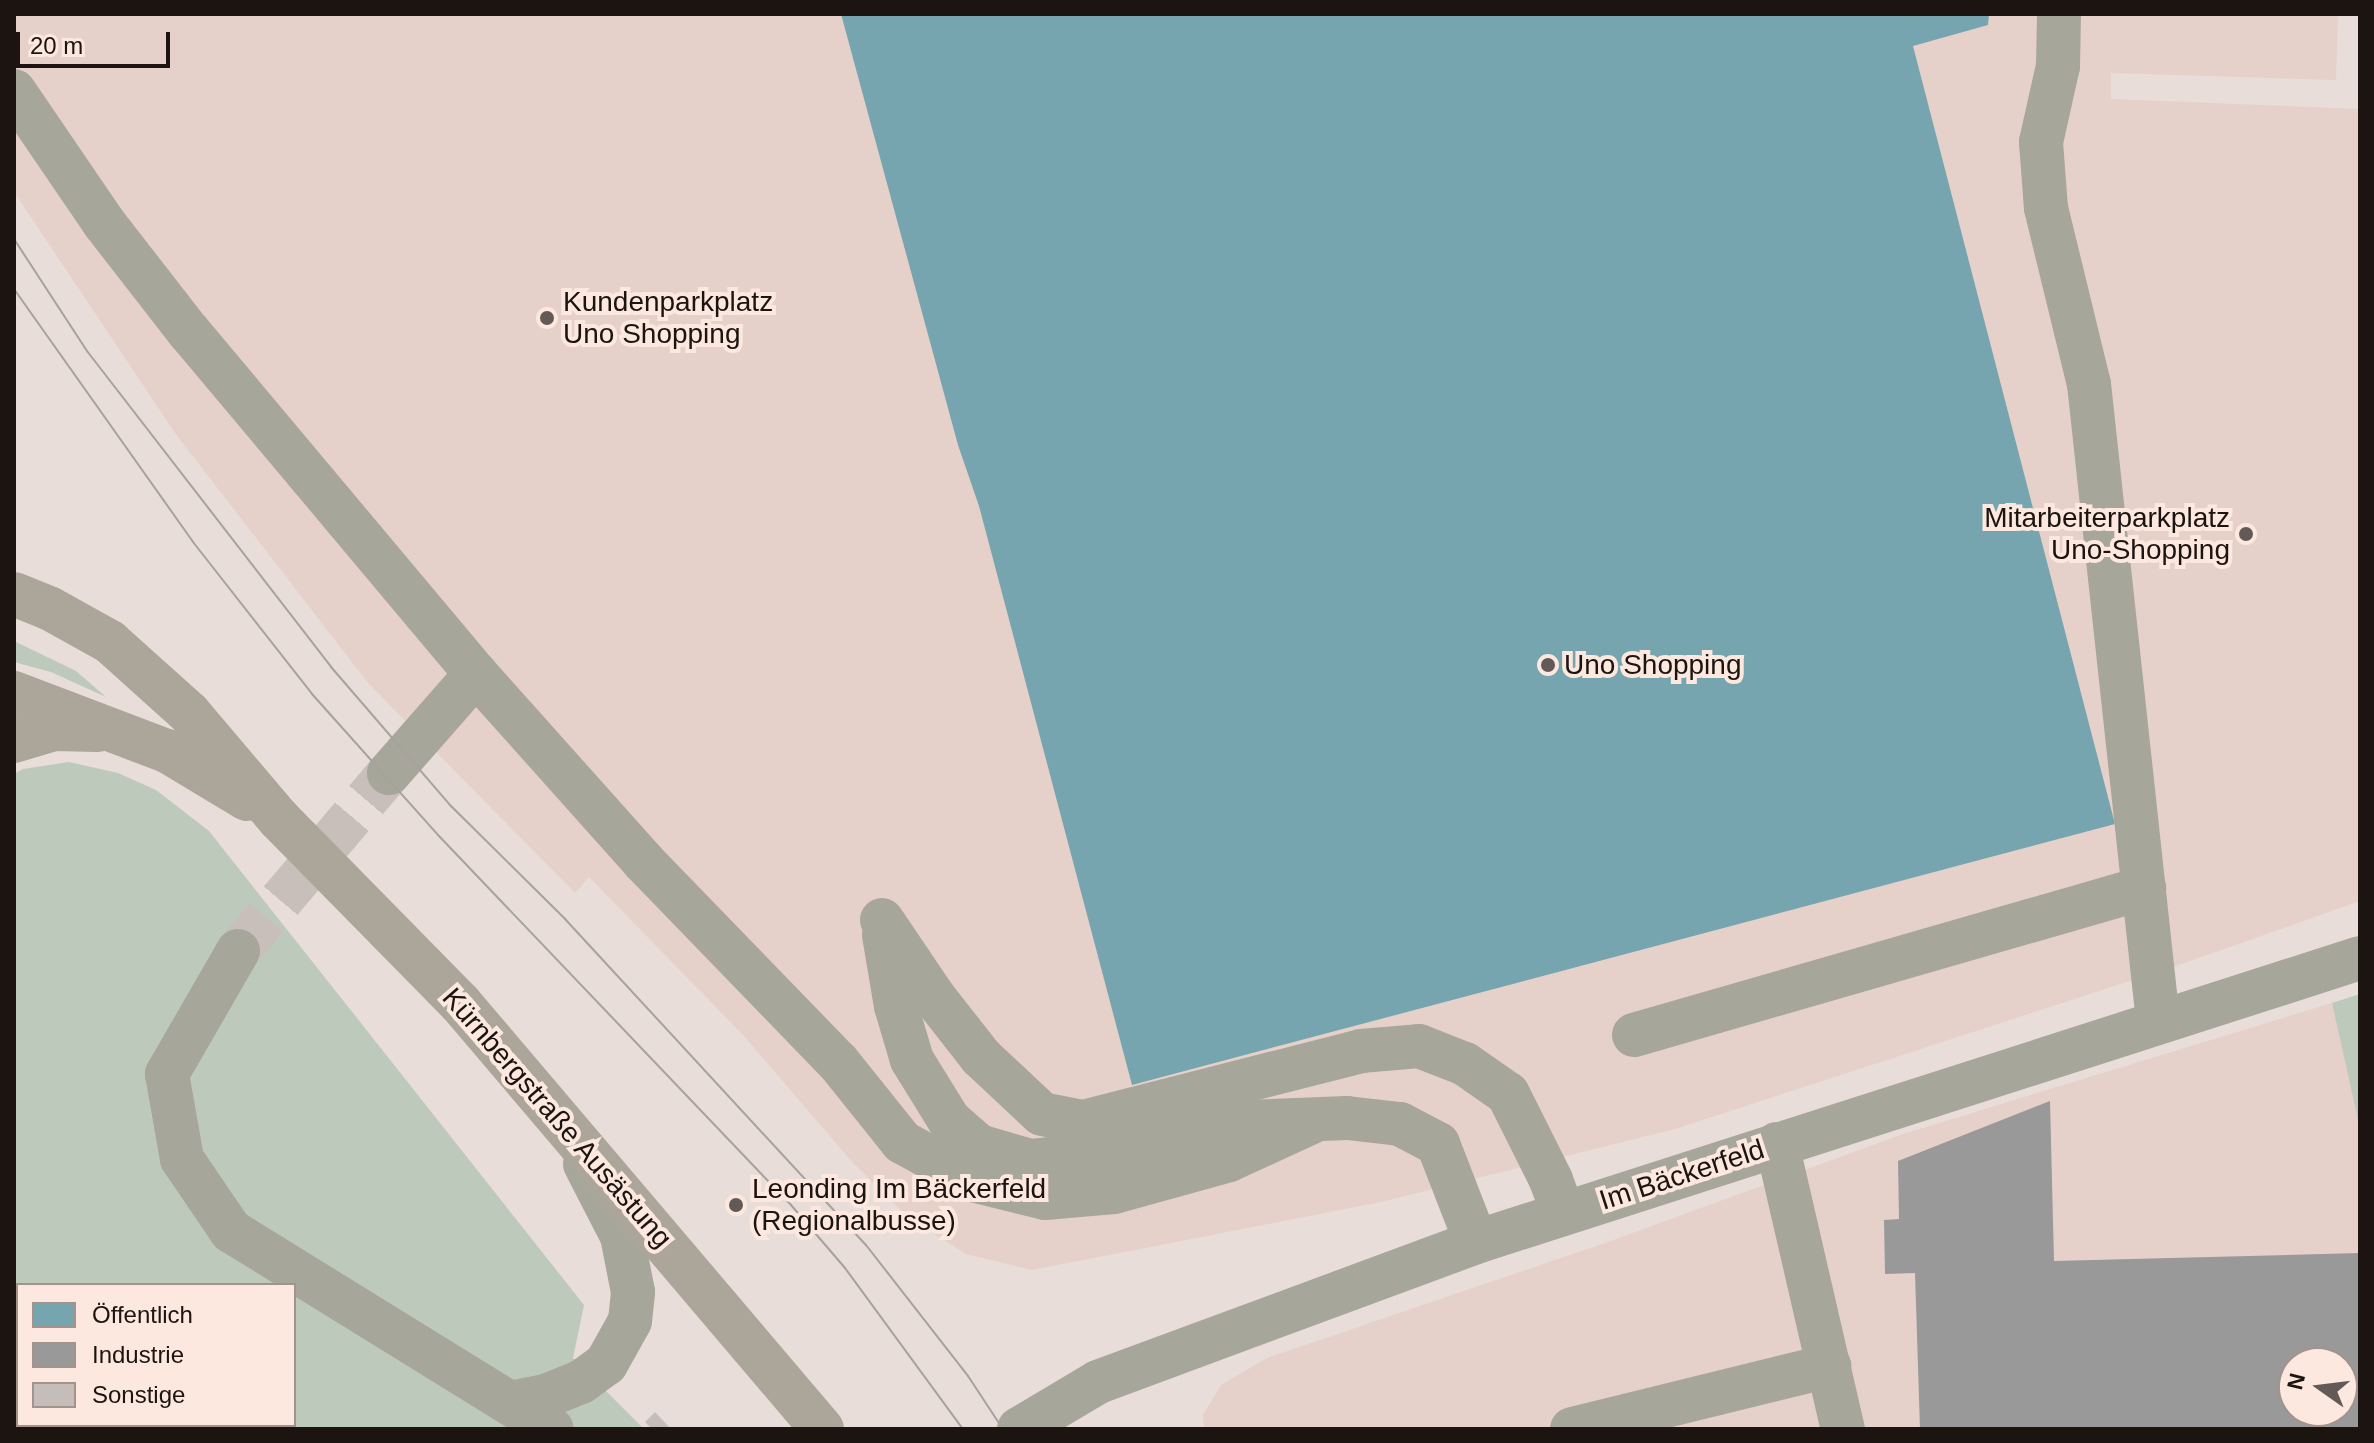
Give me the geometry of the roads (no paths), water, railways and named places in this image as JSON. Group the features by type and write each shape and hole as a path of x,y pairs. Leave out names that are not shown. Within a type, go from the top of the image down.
{"main road":[{"path":"14,594 49,608 110,642 189,713 279,819"},
{"path":"14,693 167,751 279,819"},
{"path":"14,741 54,729 111,730"},
{"name":"Kürnbergstraße Ausästung","path":"279,819 460,1003 822,1429"}],"street":[{"path":"2059,14 2058,66 2041,142 2046,208 2089,384 2158,1021"},
{"path":"14,91 104,223 189,332 476,674 643,861 838,1062 902,1142 972,1180 1045,1198 1114,1192 1229,1160 1312,1122"},
{"path":"389,773 476,674"},
{"path":"1634,1035 2144,888"},
{"path":"1476,1242 1438,1144 1400,1124 1347,1118 1312,1122 1218,1123 1104,1153 1030,1161 979,1146 949,1120 912,1060 896,1006 882,920 934,997 981,1057 1042,1114 1083,1122 1361,1051 1419,1046 1465,1064 1508,1094 1551,1180 1563,1213"},
{"path":"238,951 167,1074 182,1159 231,1231 552,1429"},
{"name":"Im Bäckerfeld","path":"1019,1429 1098,1382 1476,1242 2360,958"},
{"path":"512,1404 546,1396 581,1382 606,1364 630,1321 633,1292 622,1236 566,1126"},
{"path":"1777,1144 1843,1429"},
{"path":"1572,1429 1829,1366"}],"tunnel":[{"path":"238,951 389,773"}],"tram line":[{"path":"14,239 87,351 331,667 451,806 565,919 866,1245 968,1376 1003,1429"},
{"path":"14,289 193,542 312,694 439,836 791,1205 845,1268 963,1429"}],"place":[{"name":"Kundenparkplatz Uno Shopping","path":"547,318"},
{"name":"Mitarbeiterparkplatz Uno-Shopping","path":"2246,534"},
{"name":"Uno Shopping","path":"1548,665"},
{"name":"Leonding Im Bäckerfeld (Regionalbusse)","path":"736,1205"}]}
